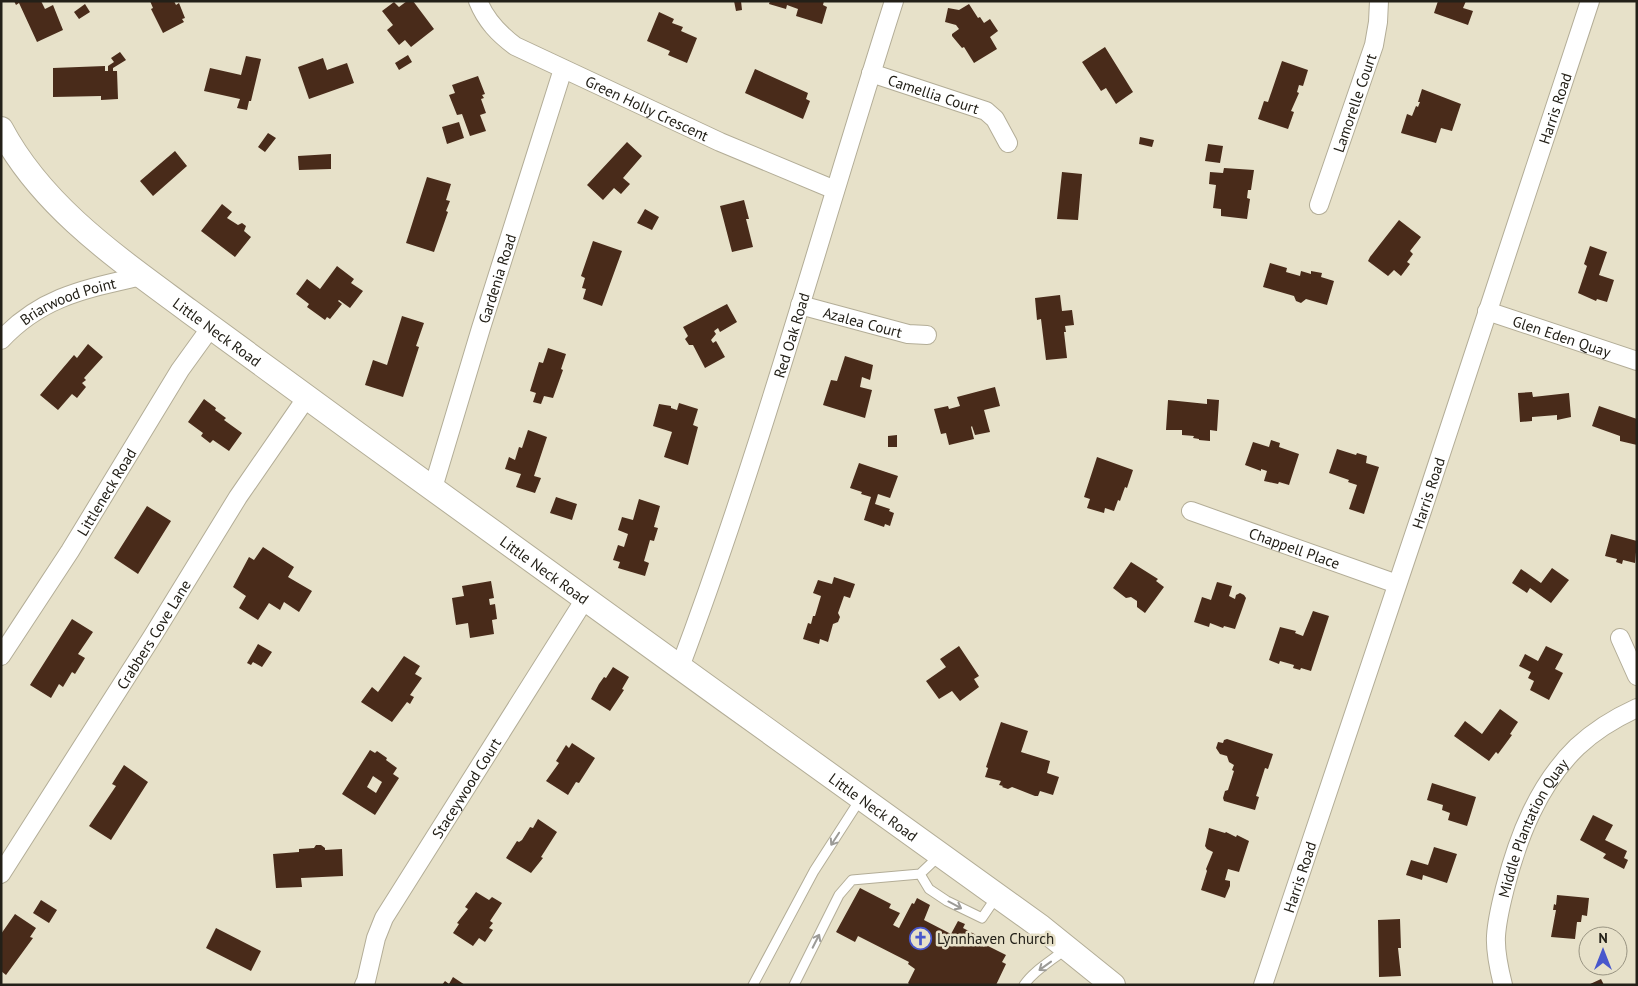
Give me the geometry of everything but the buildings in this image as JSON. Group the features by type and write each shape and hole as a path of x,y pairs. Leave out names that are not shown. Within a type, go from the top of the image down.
{"street":[{"name":"Green Holly Crescent","path":"478,1 491,24 500,35 515,46 720,142 835,190"},
{"name":"Red Oak Road","path":"680,667 710,588 894,1"},
{"name":"Lamorelle Court","path":"1320,205 1374,44 1379,1"},
{"name":"Harris Road","path":"1263,985 1398,584 1590,1"},
{"name":"Gardenia Road","path":"433,488 487,309 564,70"},
{"name":"Camellia Court","path":"872,73 986,111 995,119 1008,144"},
{"name":"Little Neck Road","path":"1,128 26,169 48,195 91,236 142,276 997,896 1113,985"},
{"name":"Briarwood Point","path":"1,340 22,320 64,296 142,276"},
{"name":"Azalea Court","path":"800,305 908,334 927,335"},
{"name":"Glen Eden Quay","path":"1488,311 1637,361"},
{"name":"Littleneck Road","path":"1,656 70,552 180,370 211,327"},
{"name":"Crabbers Cove Lane","path":"1,874 152,637 238,497 307,397"},
{"name":"Chappell Place","path":"1191,511 1398,584"},
{"name":"Staceywood Court","path":"364,985 376,938 384,918 585,598"},
{"path":"1620,638 1637,676"},
{"name":"Middle Plantation Quay","path":"1503,985 1497,960 1498,913 1514,853 1526,822 1558,769 1577,748 1600,728 1637,708"}],"lane":[{"path":"754,985 814,871 861,798"},
{"path":"794,985 840,895 852,880 920,874 940,855"},
{"path":"920,874 930,889 948,901 982,918 997,896"},
{"path":"1024,985 1031,975 1044,968 1067,948"}],"place":[{"name":"Lynnhaven Church","path":"921,938"}]}
